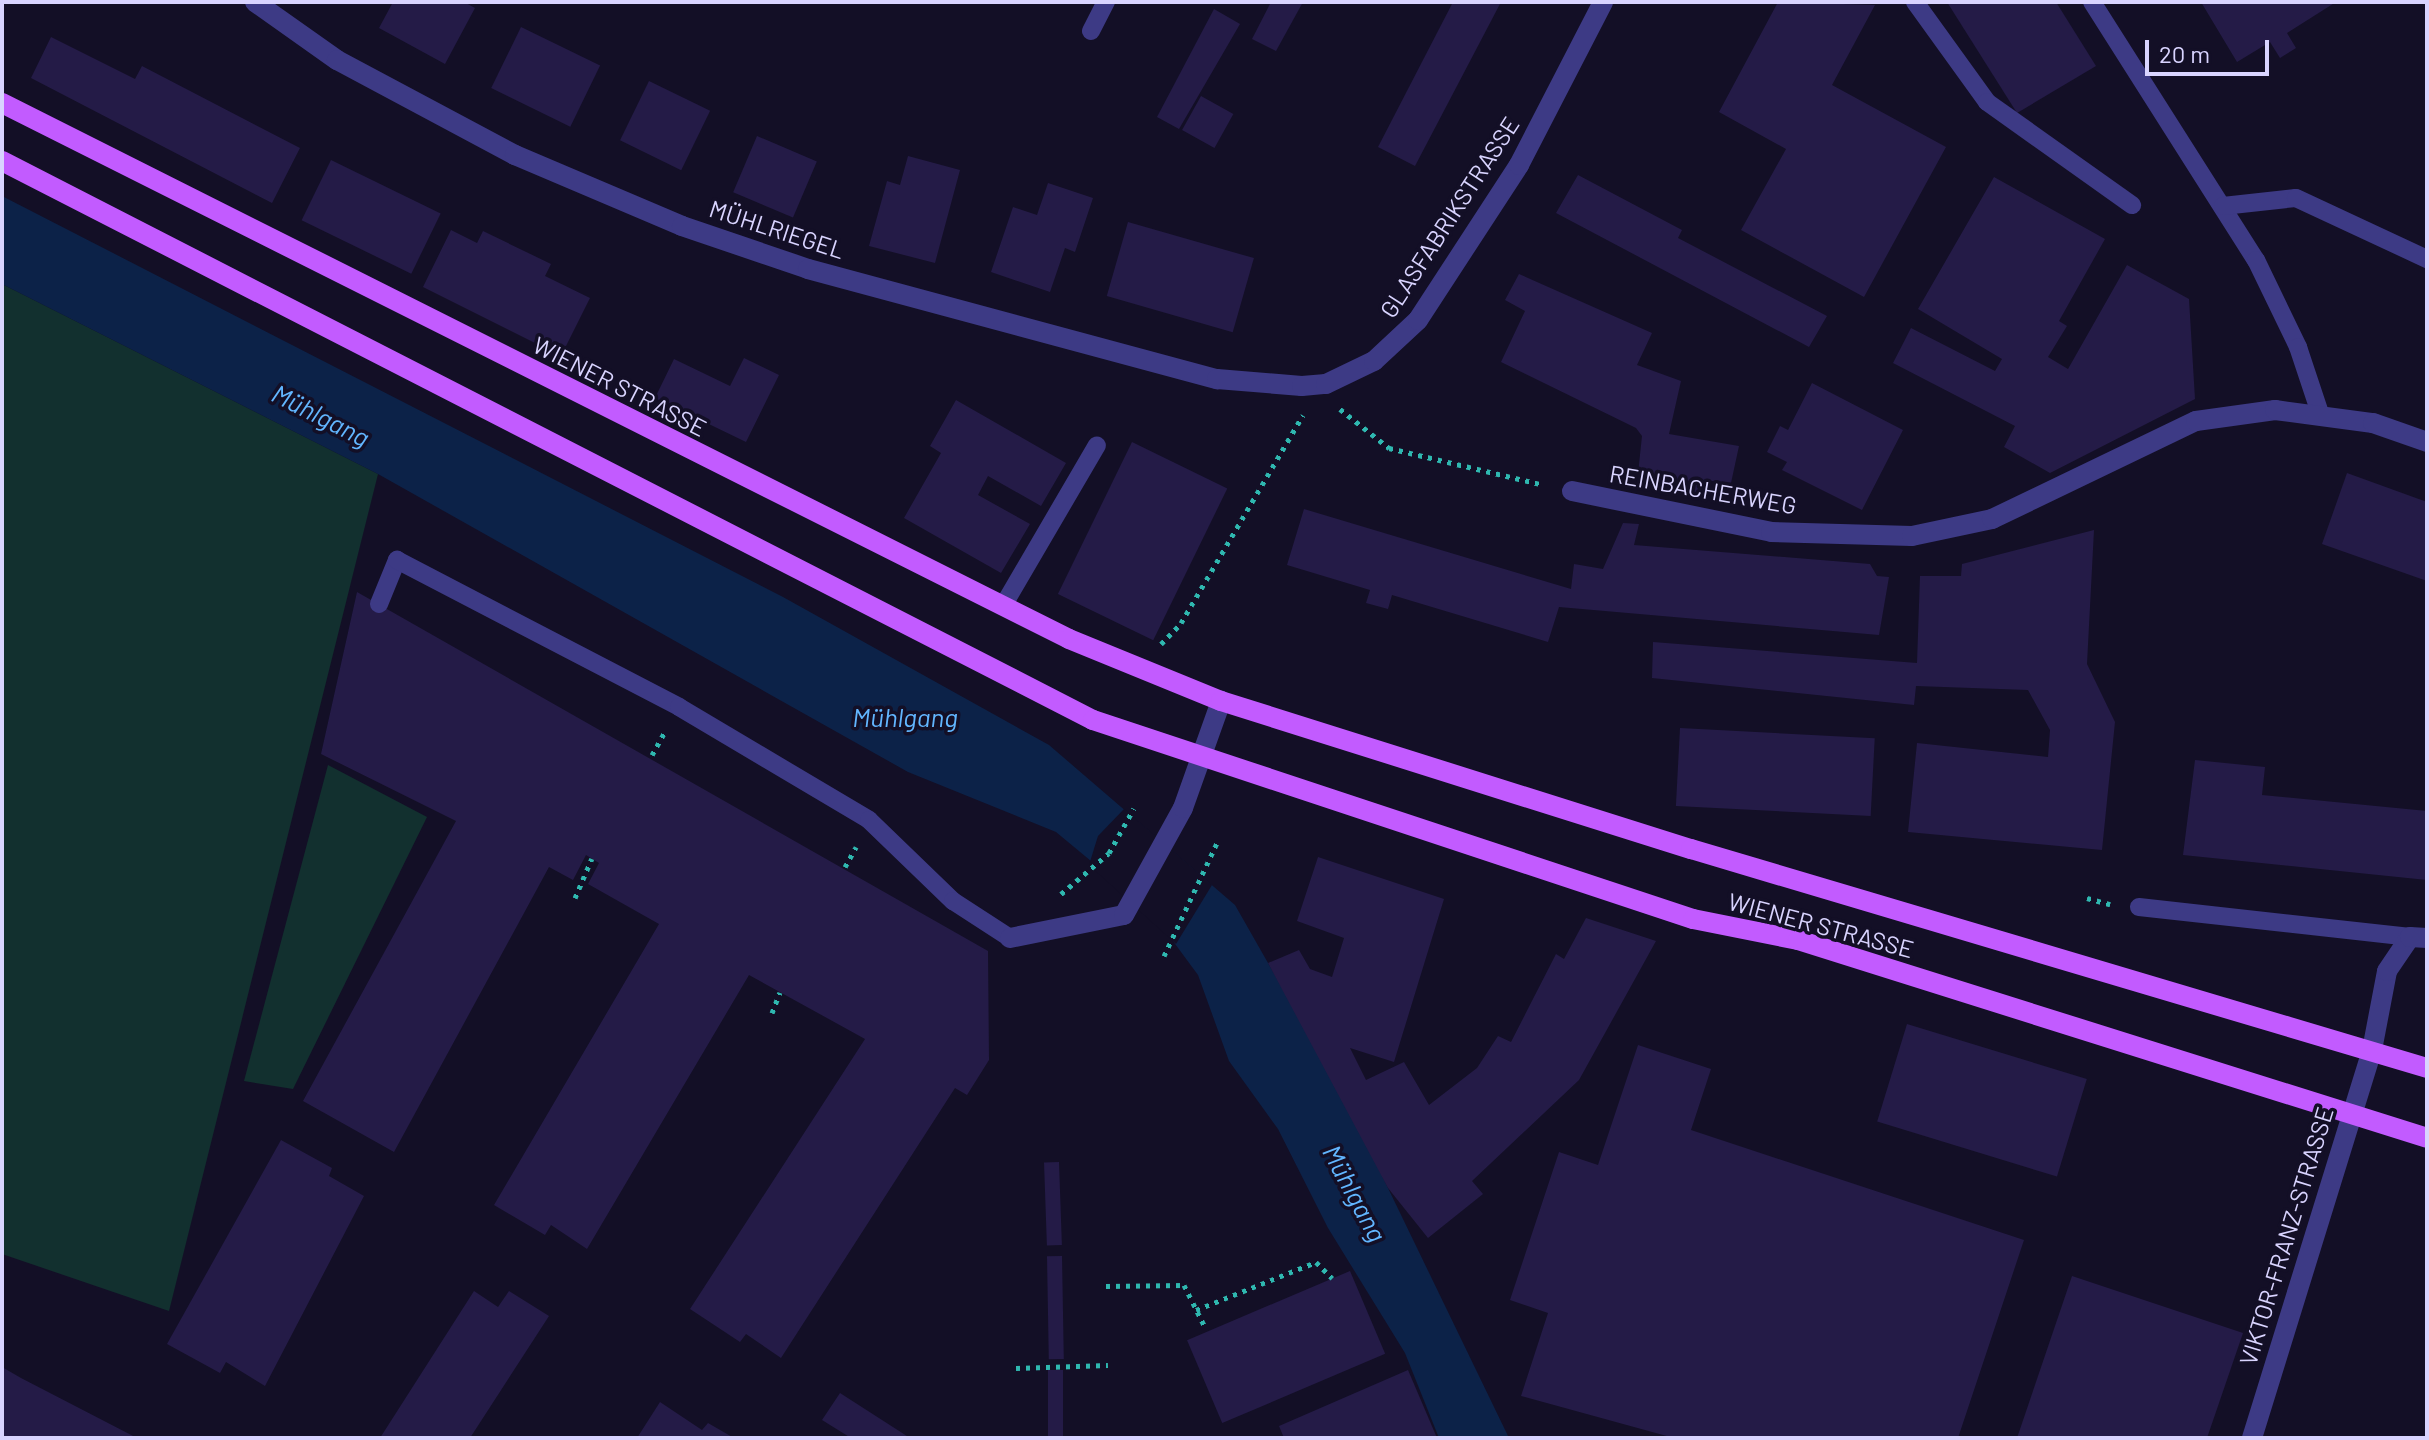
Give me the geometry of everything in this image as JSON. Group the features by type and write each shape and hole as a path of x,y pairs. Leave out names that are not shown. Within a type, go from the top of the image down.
{"main road":[{"name":"WIENER STRASSE","path":"2,103 1003,606 1221,701 1691,849 2427,1068"},
{"name":"WIENER STRASSE","path":"2,161 1093,720 1693,919 1798,940 2351,1111 2427,1138"}],"street":[{"name":"MÜHLRIEGEL","path":"255,2 337,60 515,155 682,226 808,269 1217,379 1326,384"},
{"name":"GLASFABRIKSTRASSE","path":"1326,384 1374,361 1418,320 1519,165 1603,2"},
{"name":"REINBACHERWEG","path":"1572,491 1771,532 1912,536 1992,519 2196,421 2275,410 2373,423 2427,442"},
{"path":"1010,938 1124,915 1183,808 1204,757 1221,701"},
{"name":"VIKTOR-FRANZ-STRASSE","path":"2252,1438 2372,1050 2387,971 2418,938"}],"lane":[{"path":"1091,31 1106,2"},
{"path":"1915,2 1987,102 2132,205"},
{"path":"2092,2 2223,206 2298,347 2321,416"},
{"path":"2223,206 2296,198 2427,259"},
{"path":"1003,606 1097,445"},
{"path":"379,604 397,560 679,707 869,820 953,901 1010,938"},
{"path":"2139,907 2418,938"}],"path":[{"name":"REINBACHERWEG","path":"1326,384 1341,412 1389,448 1572,491"},
{"path":"1151,654 1181,623 1294,435"},
{"path":"1048,900 1089,874 1126,832 1134,808"},
{"path":"1164,956 1217,843"},
{"path":"575,898 592,858"},
{"path":"772,1013 780,992"},
{"path":"1196,1310 1316,1262 1332,1278"},
{"path":"1106,1286 1184,1285 1205,1327"},
{"path":"1016,1368 1108,1365"}],"green space":[{"path":"2,284 378,474 169,1311 2,1254"},
{"path":"328,765 427,817 293,1089 244,1081"}],"water":[{"name":"Mühlgang","path":"2,196 783,597 1049,745 1235,905 1342,1093 1509,1438 1439,1438 1405,1353 1328,1228 1278,1129 1229,1061 1198,975 1150,910 1056,832 908,772 378,474 2,284"}],"pier":[{"path":"1124,809 1212,885 1176,944 1089,865 1098,836"}],"building":[{"path":"393,2 464,2 475,8 445,64 379,28"},
{"path":"1271,2 1303,2 1276,51 1252,39"},
{"path":"1453,2 1501,2 1415,166 1378,147"},
{"path":"1778,2 1875,5 1832,85 1946,147 1864,297 1741,230 1786,149 1719,112"},
{"path":"1947,2 2056,2 2096,66 2017,113"},
{"path":"2201,2 2336,2 2287,33 2296,48 2280,58 2270,42 2237,62"},
{"path":"1214,9 1240,24 1179,129 1157,117"},
{"path":"521,27 600,66 570,127 491,88"},
{"path":"51,37 135,79 142,66 300,148 272,203 31,78"},
{"path":"649,81 710,111 681,170 620,140"},
{"path":"1201,96 1233,114 1214,148 1182,130"},
{"path":"757,136 817,161 793,218 733,192"},
{"path":"908,156 960,170 935,263 869,246 887,181 900,185"},
{"path":"331,160 441,213 411,274 302,220"},
{"path":"1578,175 1682,230 1678,238 1827,316 1809,347 1556,213"},
{"path":"1994,177 2105,239 2059,321 2067,326 2048,357 2068,369 2127,265 2189,299 2195,399 2050,473 2004,447 2015,426 1893,363 1911,328 1995,371 2002,359 1918,309"},
{"path":"1048,183 1093,198 1075,252 1065,248 1050,292 991,272 1013,207 1037,215"},
{"path":"1128,222 1254,258 1233,332 1107,296"},
{"path":"451,230 477,243 483,231 551,264 545,276 590,298 561,356 423,287"},
{"path":"1519,274 1652,333 1637,365 1681,381 1669,434 1739,446 1731,483 1703,480 1697,495 1637,483 1642,436 1636,428 1501,362 1525,311 1505,300"},
{"path":"744,358 779,375 746,442 655,398 674,359 730,386"},
{"path":"1812,383 1903,430 1862,510 1782,470 1787,462 1767,452 1780,426 1788,430"},
{"path":"956,400 1066,463 1041,506 988,476 978,495 1030,524 1001,573 904,518 941,453 930,446"},
{"path":"1132,442 1227,488 1153,640 1058,594"},
{"path":"2347,473 2427,502 2427,581 2322,544"},
{"path":"1304,509 1571,589 1574,564 1603,569 1623,523 1639,524 1634,545 1870,564 1877,576 1889,577 1879,635 1559,607 1548,642 1392,595 1388,609 1366,603 1370,590 1287,565"},
{"path":"2094,530 2087,664 2115,722 2102,850 1908,832 1917,743 2048,757 2050,730 2028,690 1916,686 1914,705 1652,678 1653,642 1917,663 1920,576 1961,576 1962,564"},
{"path":"357,592 988,951 989,1060 967,1095 955,1088 781,1358 746,1334 740,1342 690,1309 865,1039 749,975 587,1249 551,1225 545,1235 494,1205 659,924 588,884 599,863 586,855 573,880 549,867 394,1152 303,1101 456,821 321,754"},
{"path":"1680,728 1875,738 1871,816 1676,806"},
{"path":"2195,760 2265,767 2262,795 2427,811 2427,880 2183,855"},
{"path":"1318,857 1444,899 1394,1062 1350,1048 1366,1080 1404,1062 1429,1105 1477,1068 1498,1036 1511,1042 1556,954 1564,959 1586,918 1656,941 1579,1080 1472,1181 1483,1194 1428,1238 1388,1188 1268,963 1299,950 1310,969 1332,977 1344,938 1297,921"},
{"path":"1907,1024 2087,1079 2057,1177 1877,1122"},
{"path":"1638,1045 1711,1069 1691,1130 2024,1240 1958,1438 1674,1438 1521,1396 1548,1313 1510,1300 1559,1152 1598,1165"},
{"path":"281,1140 332,1168 329,1176 364,1196 265,1386 226,1362 220,1373 167,1344"},
{"path":"1059,1162 1062,1245 1047,1245 1044,1163"},
{"path":"1047,1256 1062,1256 1064,1359 1049,1359"},
{"path":"1350,1271 1385,1354 1222,1423 1187,1340"},
{"path":"2072,1276 2243,1333 2207,1438 2017,1438"},
{"path":"474,1291 498,1307 509,1291 549,1316 470,1438 380,1438"},
{"path":"2,1367 21,1378 137,1438 2,1438"},
{"path":"1048,1370 1063,1370 1063,1438 1048,1438"},
{"path":"1408,1370 1437,1438 1284,1438 1279,1426"},
{"path":"840,1393 910,1438 851,1438 822,1420"},
{"path":"660,1402 702,1430 708,1423 734,1438 637,1438"}]}
